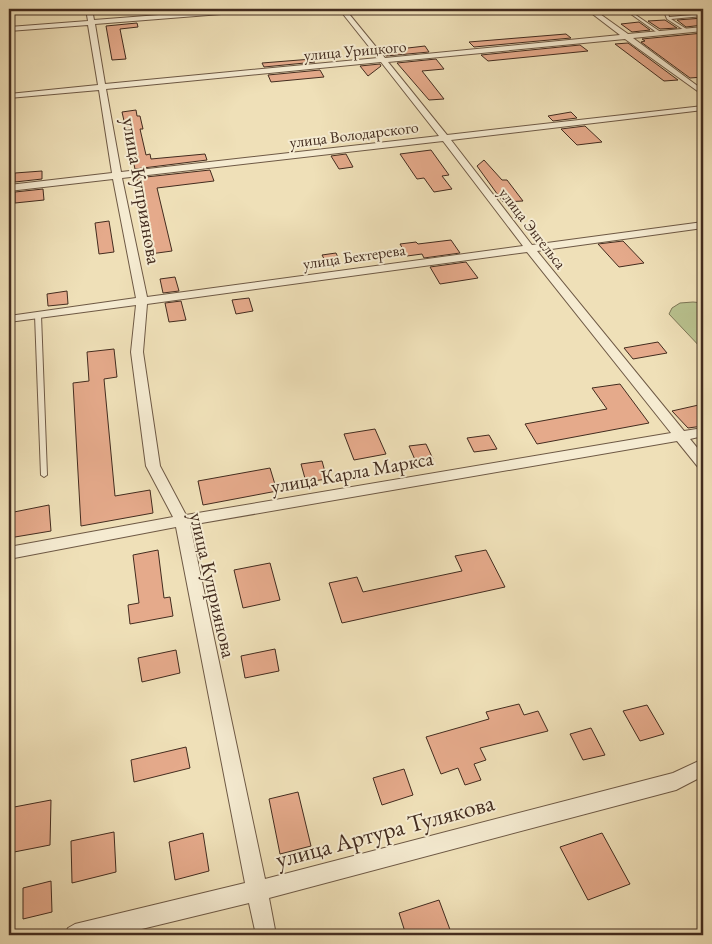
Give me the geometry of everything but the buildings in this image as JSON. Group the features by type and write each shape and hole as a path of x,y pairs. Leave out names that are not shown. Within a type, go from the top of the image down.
{"street":[{"path":"10,29 91,15 258,9"},
{"name":"улица Энгельса","path":"342,9 446,139 529,248 703,464"},
{"path":"589,9 703,93"},
{"name":"улица Куприянова","path":"91,15 117,177 142,301 137,352 153,466 182,521 266,935"},
{"name":"улица Урицкого","path":"9,96 703,29"},
{"name":"улица Володарского","path":"9,188 703,108"},
{"name":"улица Бехтерева","path":"9,320 703,225"},
{"name":"улица Карла Маркса","path":"9,553 182,521 703,432"},
{"name":"улица Артура Тулякова","path":"75,935 256,891 676,781 703,767"}],"lane":[{"path":"625,9 660,33"},
{"path":"662,9 668,18 687,30"},
{"path":"9,14 11,14 10,29"},
{"path":"668,18 703,15"},
{"path":"38,315 44,475"}],"green space":[{"path":"680,303 703,303 703,350 669,314 672,308"}]}
